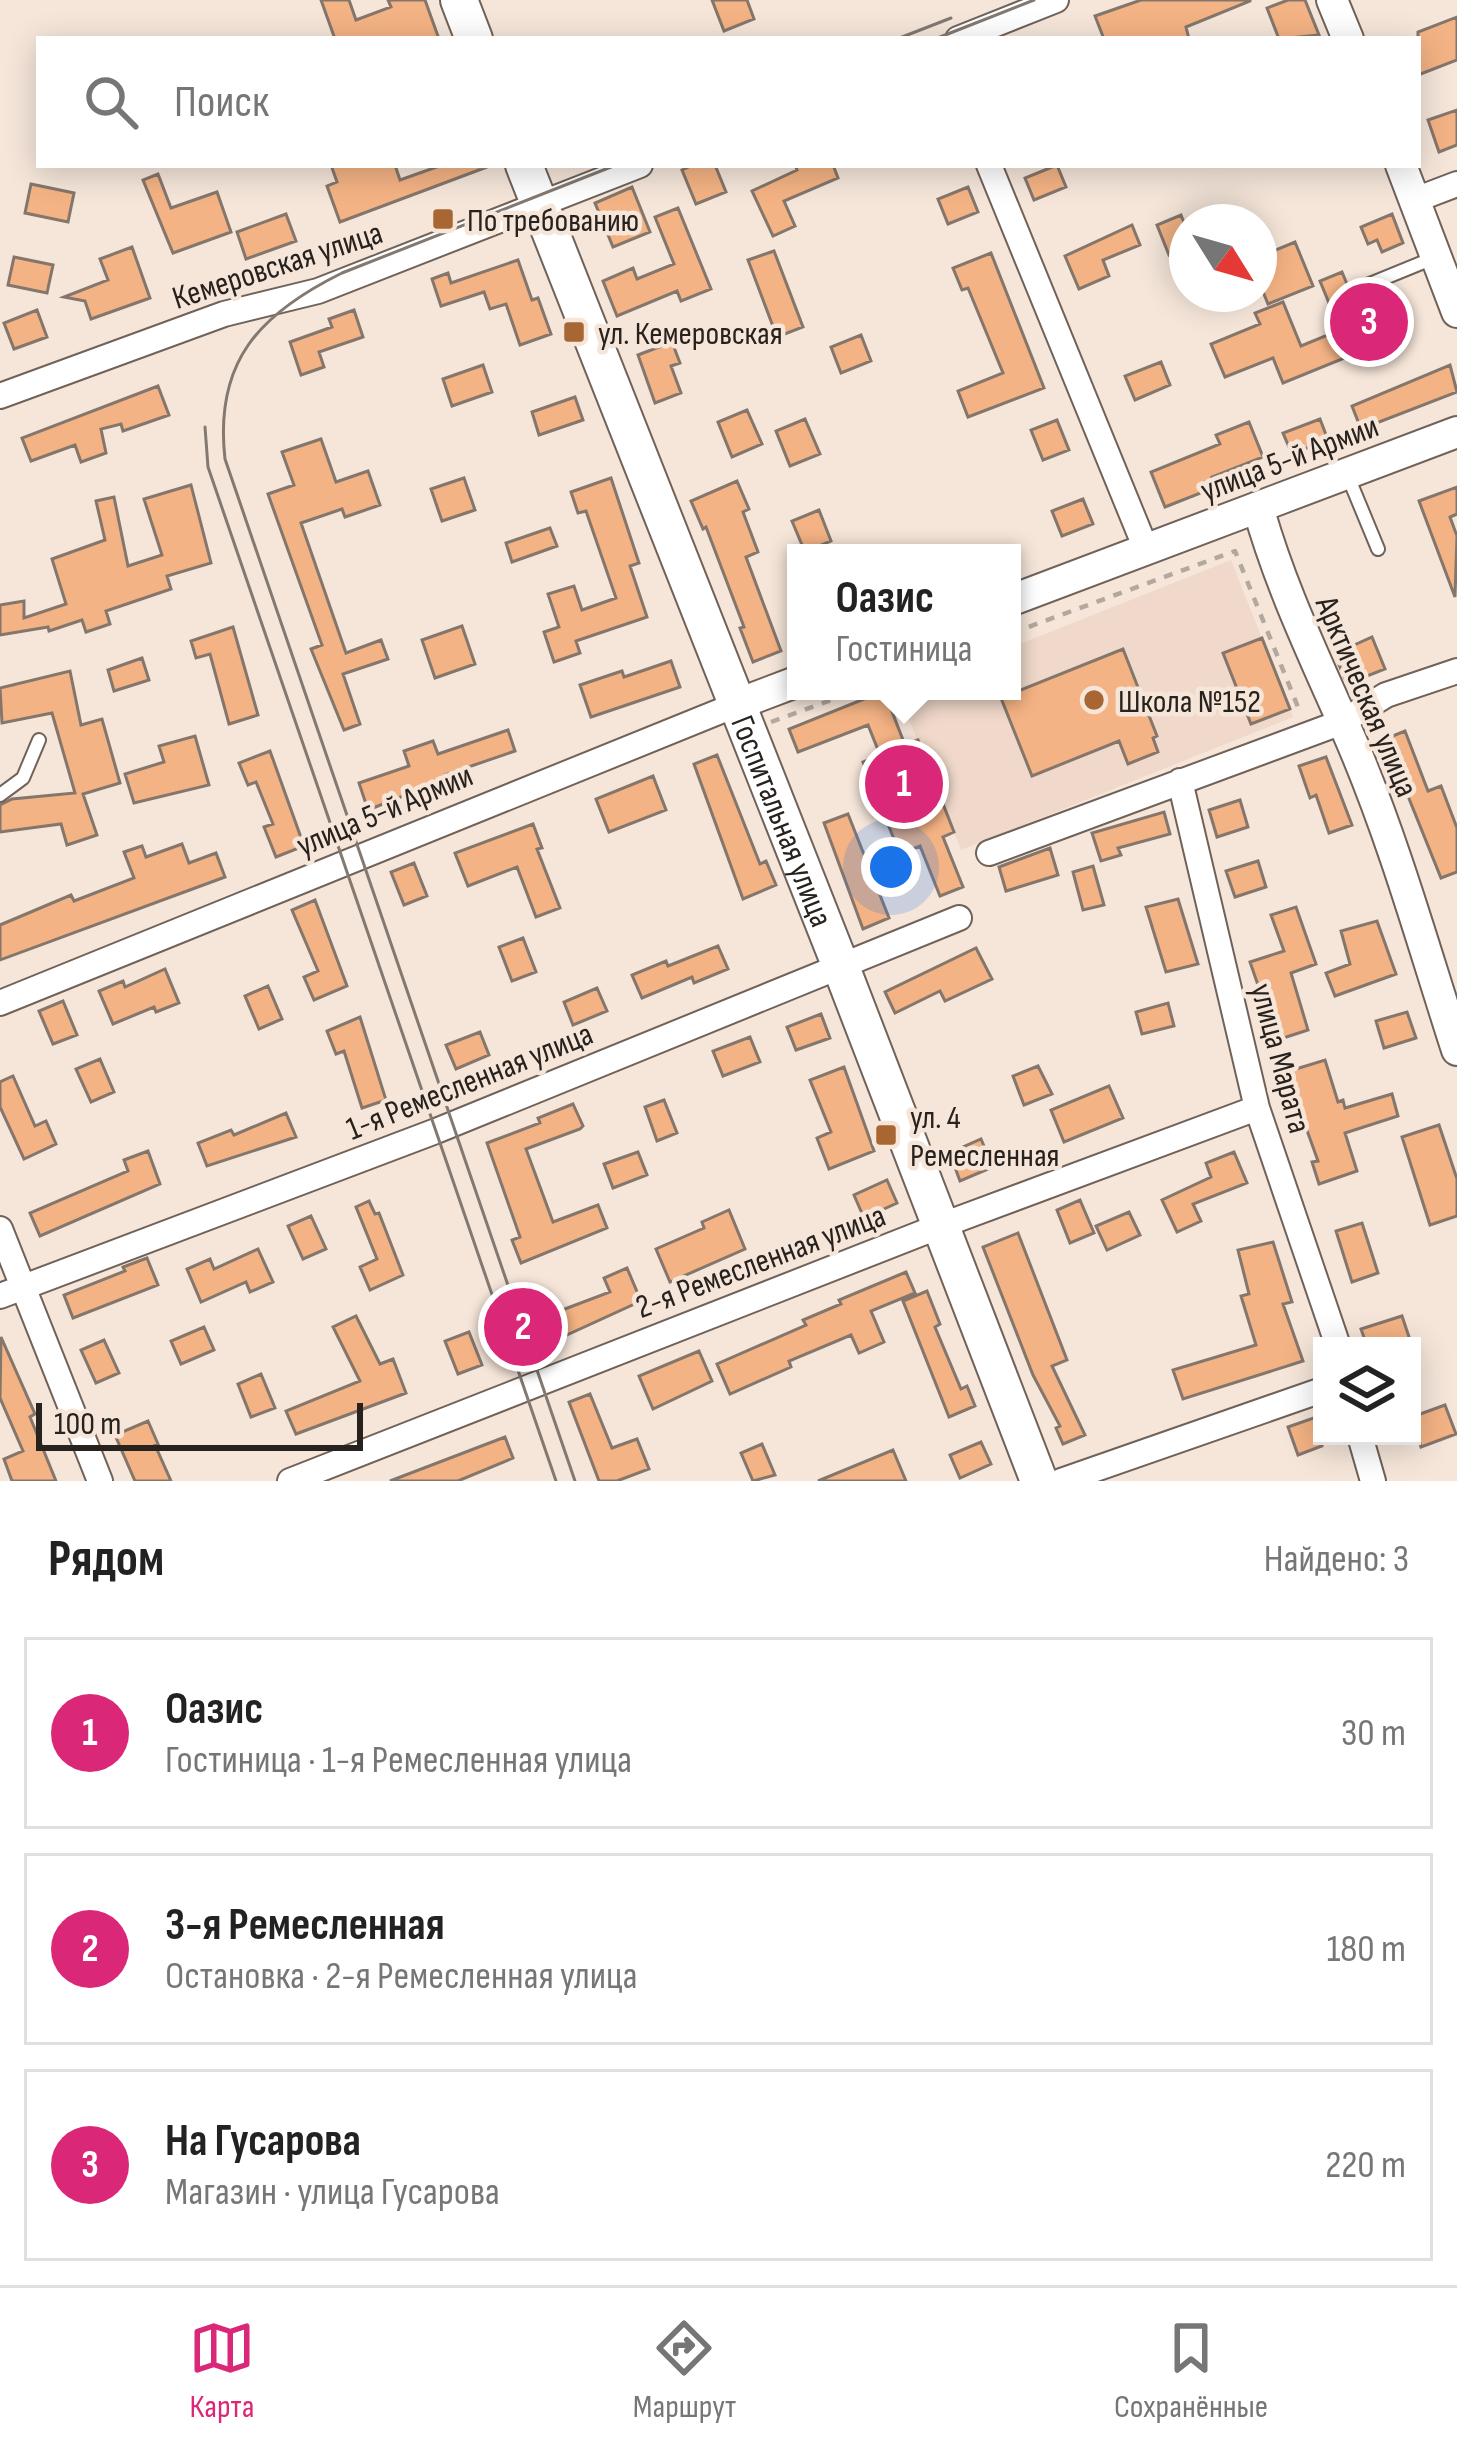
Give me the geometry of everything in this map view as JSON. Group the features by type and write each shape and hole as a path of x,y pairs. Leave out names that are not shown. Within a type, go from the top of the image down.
{"main road":[{"path":"459,0 473,36"},
{"name":"Госпитальная улица","path":"525,168 1039,1481"}],"street":[{"path":"966,36 1056,0"},
{"path":"1332,0 1347,36"},
{"name":"Кемеровская улица","path":"0,396 224,314 318,291 632,168"},
{"path":"990,168 1147,549"},
{"path":"1402,168 1457,312"},
{"path":"1415,200 1457,184"},
{"name":"улица 5-й Армии","path":"1021,597 1457,432"},
{"name":"Арктическая улица","path":"1258,507 1277,571 1387,834 1457,1050"},
{"path":"989,853 1342,722 1386,695 1457,671"},
{"name":"улица 5-й Армии","path":"0,1003 743,717 787,688"},
{"name":"улица Марата","path":"1180,781 1257,1108 1335,1337"},
{"name":"1-я Ремесленная улица","path":"11,1291 436,1131 959,918"},
{"name":"2-я Ремесленная улица","path":"290,1481 940,1226 1257,1108"},
{"path":"0,1229 11,1291 100,1481"},
{"path":"1060,1481 1313,1393"},
{"path":"1363,1445 1373,1481"}],"lane":[{"path":"1365,286 1437,257"},
{"path":"1347,473 1378,550"},
{"path":"0,795 23,778 39,740"}],"path":[{"path":"1021,631 1235,551 1309,734"},
{"path":"743,717 817,700"}],"shaded area":[{"name":"Школа №152","path":"1231,560 1293,717 961,850 901,700 1021,700 1021,643"}],"building":[{"path":"321,0 349,0 356,20 391,7 388,0 425,0 438,36 334,36"},
{"path":"712,0 747,0 754,19 724,31"},
{"path":"1141,0 1250,0 1186,27 1188,36 1103,36 1095,16"},
{"path":"1305,0 1319,35 1278,36 1267,8"},
{"path":"1457,17 1457,60 1421,74 1418,32"},
{"path":"1457,110 1457,145 1439,152 1428,120"},
{"path":"332,168 396,168 400,180 434,168 484,168 340,222 327,186 337,182"},
{"path":"716,168 726,192 696,204 682,170"},
{"path":"834,168 838,178 784,201 795,226 773,236 752,191 797,170"},
{"path":"1058,168 1066,187 1034,200 1025,178"},
{"path":"158,174 171,208 217,192 231,232 173,253 143,180"},
{"path":"31,184 74,193 68,222 25,213"},
{"path":"632,187 650,232 613,247 595,203"},
{"path":"968,187 978,212 948,224 938,199"},
{"path":"678,208 711,289 681,301 677,291 617,316 603,281 633,268 637,279 674,264 655,217"},
{"path":"286,214 296,241 246,259 237,232"},
{"path":"1392,214 1403,243 1382,252 1377,240 1368,244 1361,227"},
{"path":"1169,220 1169,255 1157,225"},
{"path":"1132,225 1140,245 1103,260 1109,276 1079,289 1065,256"},
{"path":"1295,242 1313,286 1277,300 1277,250"},
{"path":"132,247 150,298 91,319 85,301 64,297 108,280 100,259"},
{"path":"774,251 803,327 777,337 748,260"},
{"path":"991,253 1044,388 968,417 958,391 1003,373 968,288 962,290 953,268"},
{"path":"14,257 53,265 47,293 8,285"},
{"path":"518,260 551,334 520,345 506,304 490,309 484,292 441,306 432,279 448,273 451,283"},
{"path":"1342,272 1359,313 1388,301 1397,324 1380,331 1384,342 1283,383 1273,358 1225,377 1211,344 1260,324 1255,313 1277,312 1277,304 1283,302 1301,346 1340,330 1320,281"},
{"path":"37,310 47,337 14,349 4,323"},
{"path":"354,310 363,337 319,352 324,367 301,375 290,342 332,327 329,319"},
{"path":"861,335 871,361 841,373 831,347"},
{"path":"672,342 680,363 671,366 681,393 655,403 638,355"},
{"path":"1161,362 1170,385 1135,400 1125,376"},
{"path":"483,365 492,392 452,406 443,379"},
{"path":"1450,365 1457,392 1361,429 1352,406"},
{"path":"158,386 169,415 123,431 121,424 101,429 106,453 81,462 75,445 31,461 22,438"},
{"path":"575,397 583,420 539,435 532,412"},
{"path":"747,410 762,444 732,457 718,422"},
{"path":"805,419 820,454 790,466 776,431"},
{"path":"1320,419 1328,440 1292,454 1283,433"},
{"path":"1057,420 1069,450 1043,460 1031,430"},
{"path":"1249,422 1263,457 1212,477 1216,487 1165,507 1151,472 1220,444 1216,435"},
{"path":"321,439 336,482 368,471 380,505 345,517 342,509 301,523 346,653 381,640 388,659 343,674 360,724 344,730 311,649 322,645 268,494 294,485 282,452"},
{"path":"464,478 475,510 442,521 431,489"},
{"path":"611,478 639,563 630,566 647,617 576,641 580,653 554,662 544,632 559,627 548,594 574,586 582,610 616,598 586,511 578,513 571,492"},
{"path":"737,481 758,552 746,557 781,651 753,662 706,527 703,529 691,501"},
{"path":"191,485 211,563 167,576 171,589 106,611 110,624 86,632 82,620 49,631 48,627 0,635 0,605 24,601 24,618 66,604 52,559 105,540 96,501 114,497 128,566 162,555 144,499"},
{"path":"1457,487 1457,514 1450,517 1457,536 1455,597 1419,501"},
{"path":"1083,499 1093,524 1062,536 1052,511"},
{"path":"819,510 831,541 802,544 792,521"},
{"path":"550,528 557,546 512,562 506,543"},
{"path":"462,626 475,664 435,678 422,640"},
{"path":"233,627 258,715 229,724 210,654 196,658 191,641"},
{"path":"1372,637 1385,669 1347,684 1337,660"},
{"path":"1262,638 1290,709 1251,724 1223,653"},
{"path":"1123,649 1157,736 1153,738 1158,752 1128,764 1119,741 1032,776 1002,700 1021,700 1021,690"},
{"path":"142,658 149,680 114,691 108,670"},
{"path":"671,661 680,687 591,717 580,685"},
{"path":"70,671 81,725 102,719 120,783 83,794 97,835 67,845 61,824 0,832 0,805 12,799 75,793 52,713 2,723 0,688"},
{"path":"862,700 888,700 905,745 918,740 954,832 943,837 963,887 940,896 920,846 900,854 863,762 880,755 868,725 798,752 789,729"},
{"path":"508,730 515,751 445,775 446,779 368,810 359,783 409,766 404,751 433,741 438,754"},
{"path":"1405,731 1428,791 1441,786 1457,828 1457,872 1441,878 1385,739"},
{"path":"195,736 209,785 134,803 125,774 164,762 159,746"},
{"path":"270,751 304,846 276,857 264,827 273,824 256,782 248,785 239,763"},
{"path":"717,755 760,864 766,861 776,885 743,899 694,764"},
{"path":"1326,757 1352,825 1329,833 1316,795 1310,798 1299,766"},
{"path":"653,776 666,810 609,832 596,799"},
{"path":"1240,800 1248,827 1217,837 1209,810"},
{"path":"1164,812 1170,834 1118,848 1121,855 1101,861 1092,833"},
{"path":"848,814 889,918 863,929 824,823"},
{"path":"533,824 542,848 537,849 560,908 536,917 517,867 468,886 455,853"},
{"path":"182,844 189,863 216,853 225,877 0,960 0,925 71,895 74,901 134,878 124,852 142,846 146,857"},
{"path":"1050,848 1058,875 1006,891 999,867"},
{"path":"1258,861 1266,887 1235,897 1226,871"},
{"path":"414,863 427,896 404,905 391,872"},
{"path":"1093,866 1104,905 1083,910 1073,872"},
{"path":"1178,899 1198,964 1166,972 1146,907"},
{"path":"315,900 347,986 314,1000 304,977 318,971 292,910"},
{"path":"1296,907 1316,964 1291,973 1308,1030 1277,1040 1250,962 1284,951 1271,915"},
{"path":"1377,921 1396,974 1335,996 1326,973 1350,964 1341,931"},
{"path":"523,938 536,972 512,981 499,947"},
{"path":"718,946 728,969 694,983 692,977 642,998 632,975"},
{"path":"976,948 992,979 945,1001 940,991 895,1013 885,992"},
{"path":"165,969 179,1003 156,1012 154,1007 113,1024 99,991 123,981 125,987"},
{"path":"268,986 282,1019 259,1029 245,996"},
{"path":"597,988 607,1011 573,1025 564,1002"},
{"path":"63,1001 77,1035 53,1044 39,1011"},
{"path":"1168,1003 1174,1026 1142,1034 1136,1012"},
{"path":"1407,1012 1416,1038 1384,1048 1376,1021"},
{"path":"821,1014 830,1038 796,1050 787,1027"},
{"path":"360,1017 386,1100 362,1108 344,1051 336,1054 327,1031"},
{"path":"480,1032 489,1055 456,1069 446,1045"},
{"path":"750,1037 760,1062 723,1076 713,1051"},
{"path":"100,1059 114,1092 91,1102 76,1069"},
{"path":"1325,1060 1338,1102 1343,1100 1345,1108 1392,1094 1398,1116 1345,1133 1357,1171 1319,1184 1312,1162 1318,1161 1286,1072"},
{"path":"1038,1066 1052,1094 1024,1105 1013,1076"},
{"path":"844,1067 874,1151 829,1169 817,1138 831,1132 810,1080"},
{"path":"13,1076 35,1126 46,1121 56,1144 24,1159 0,1107 0,1082"},
{"path":"1109,1086 1123,1118 1064,1142 1051,1110"},
{"path":"664,1100 677,1133 657,1141 645,1107"},
{"path":"573,1104 583,1126 580,1129 526,1149 553,1222 598,1205 607,1228 521,1263 512,1240 520,1237 487,1143 540,1123 538,1118"},
{"path":"286,1113 296,1137 207,1166 198,1143 231,1130 234,1135"},
{"path":"1439,1125 1457,1179 1457,1216 1430,1225 1402,1137"},
{"path":"981,1139 993,1167 960,1181 953,1162 959,1159 956,1150"},
{"path":"148,1151 160,1184 40,1236 30,1213 128,1171 124,1160"},
{"path":"638,1152 647,1175 613,1188 604,1164"},
{"path":"1234,1152 1247,1183 1193,1204 1201,1221 1177,1232 1162,1200 1211,1177 1206,1163"},
{"path":"887,1180 897,1203 864,1218 854,1195"},
{"path":"1080,1200 1094,1233 1070,1243 1057,1210"},
{"path":"369,1201 375,1214 379,1213 403,1275 370,1290 360,1267 377,1259 356,1207"},
{"path":"729,1210 745,1249 670,1282 656,1249 704,1228 702,1222"},
{"path":"1129,1212 1140,1235 1107,1250 1096,1226"},
{"path":"311,1216 326,1249 303,1259 288,1226"},
{"path":"1362,1223 1378,1273 1352,1282 1336,1231"},
{"path":"1018,1233 1067,1360 1052,1366 1085,1435 1063,1444 1056,1428 1060,1426 1033,1375 983,1247"},
{"path":"1273,1242 1292,1302 1283,1304 1303,1361 1183,1399 1173,1370 1256,1345 1241,1296 1249,1294 1238,1250"},
{"path":"258,1249 273,1282 250,1292 246,1282 201,1302 187,1269 210,1259 214,1269"},
{"path":"147,1258 158,1285 73,1318 64,1295"},
{"path":"627,1268 641,1301 558,1339 549,1315 610,1292 604,1278"},
{"path":"906,1272 915,1293 871,1311 884,1342 859,1353 851,1335 789,1361 791,1367 730,1394 717,1364 806,1325 803,1320 841,1304 839,1300"},
{"path":"927,1291 940,1324 935,1327 961,1389 967,1386 975,1406 949,1417 903,1301"},
{"path":"356,1316 380,1364 393,1359 406,1393 296,1434 286,1411 360,1381 333,1327"},
{"path":"1402,1316 1409,1337 1364,1337 1361,1329"},
{"path":"204,1327 214,1350 181,1364 171,1341"},
{"path":"469,1332 482,1365 458,1374 445,1341"},
{"path":"1,1337 35,1414 30,1417 56,1481 12,1481 4,1459 23,1451 0,1398"},
{"path":"104,1340 119,1373 96,1383 81,1350"},
{"path":"699,1351 712,1381 653,1409 639,1376"},
{"path":"261,1374 275,1408 251,1417 238,1384"},
{"path":"590,1394 612,1448 637,1439 649,1469 617,1481 599,1481 569,1402"},
{"path":"1445,1405 1456,1434 1421,1447 1421,1414"},
{"path":"1313,1418 1313,1445 1322,1446 1298,1455 1288,1427"},
{"path":"148,1421 171,1481 135,1481 115,1435"},
{"path":"505,1437 513,1458 458,1481 390,1481"},
{"path":"981,1442 991,1464 960,1478 950,1455"},
{"path":"762,1444 775,1475 753,1481 741,1453"},
{"path":"893,1450 906,1481 818,1481"}],"tram line":[{"path":"943,36 1034,0"},
{"path":"905,36 951,18"},
{"path":"575,1481 225,459 223,425 235,368 248,345 287,306 342,273 608,168"},
{"path":"205,427 208,467 556,1481"}],"place":[{"name":"По требованию","path":"443,219"},
{"name":"На Гусарова","path":"1369,322"},
{"name":"ул. Кемеровская","path":"574,332"},
{"name":"Школа №152","path":"1094,700"},
{"name":"Оазис","path":"904,784"},
{"name":"ул. 4 Ремесленная","path":"886,1135"},
{"name":"3-я Ремесленная","path":"523,1327"}]}
